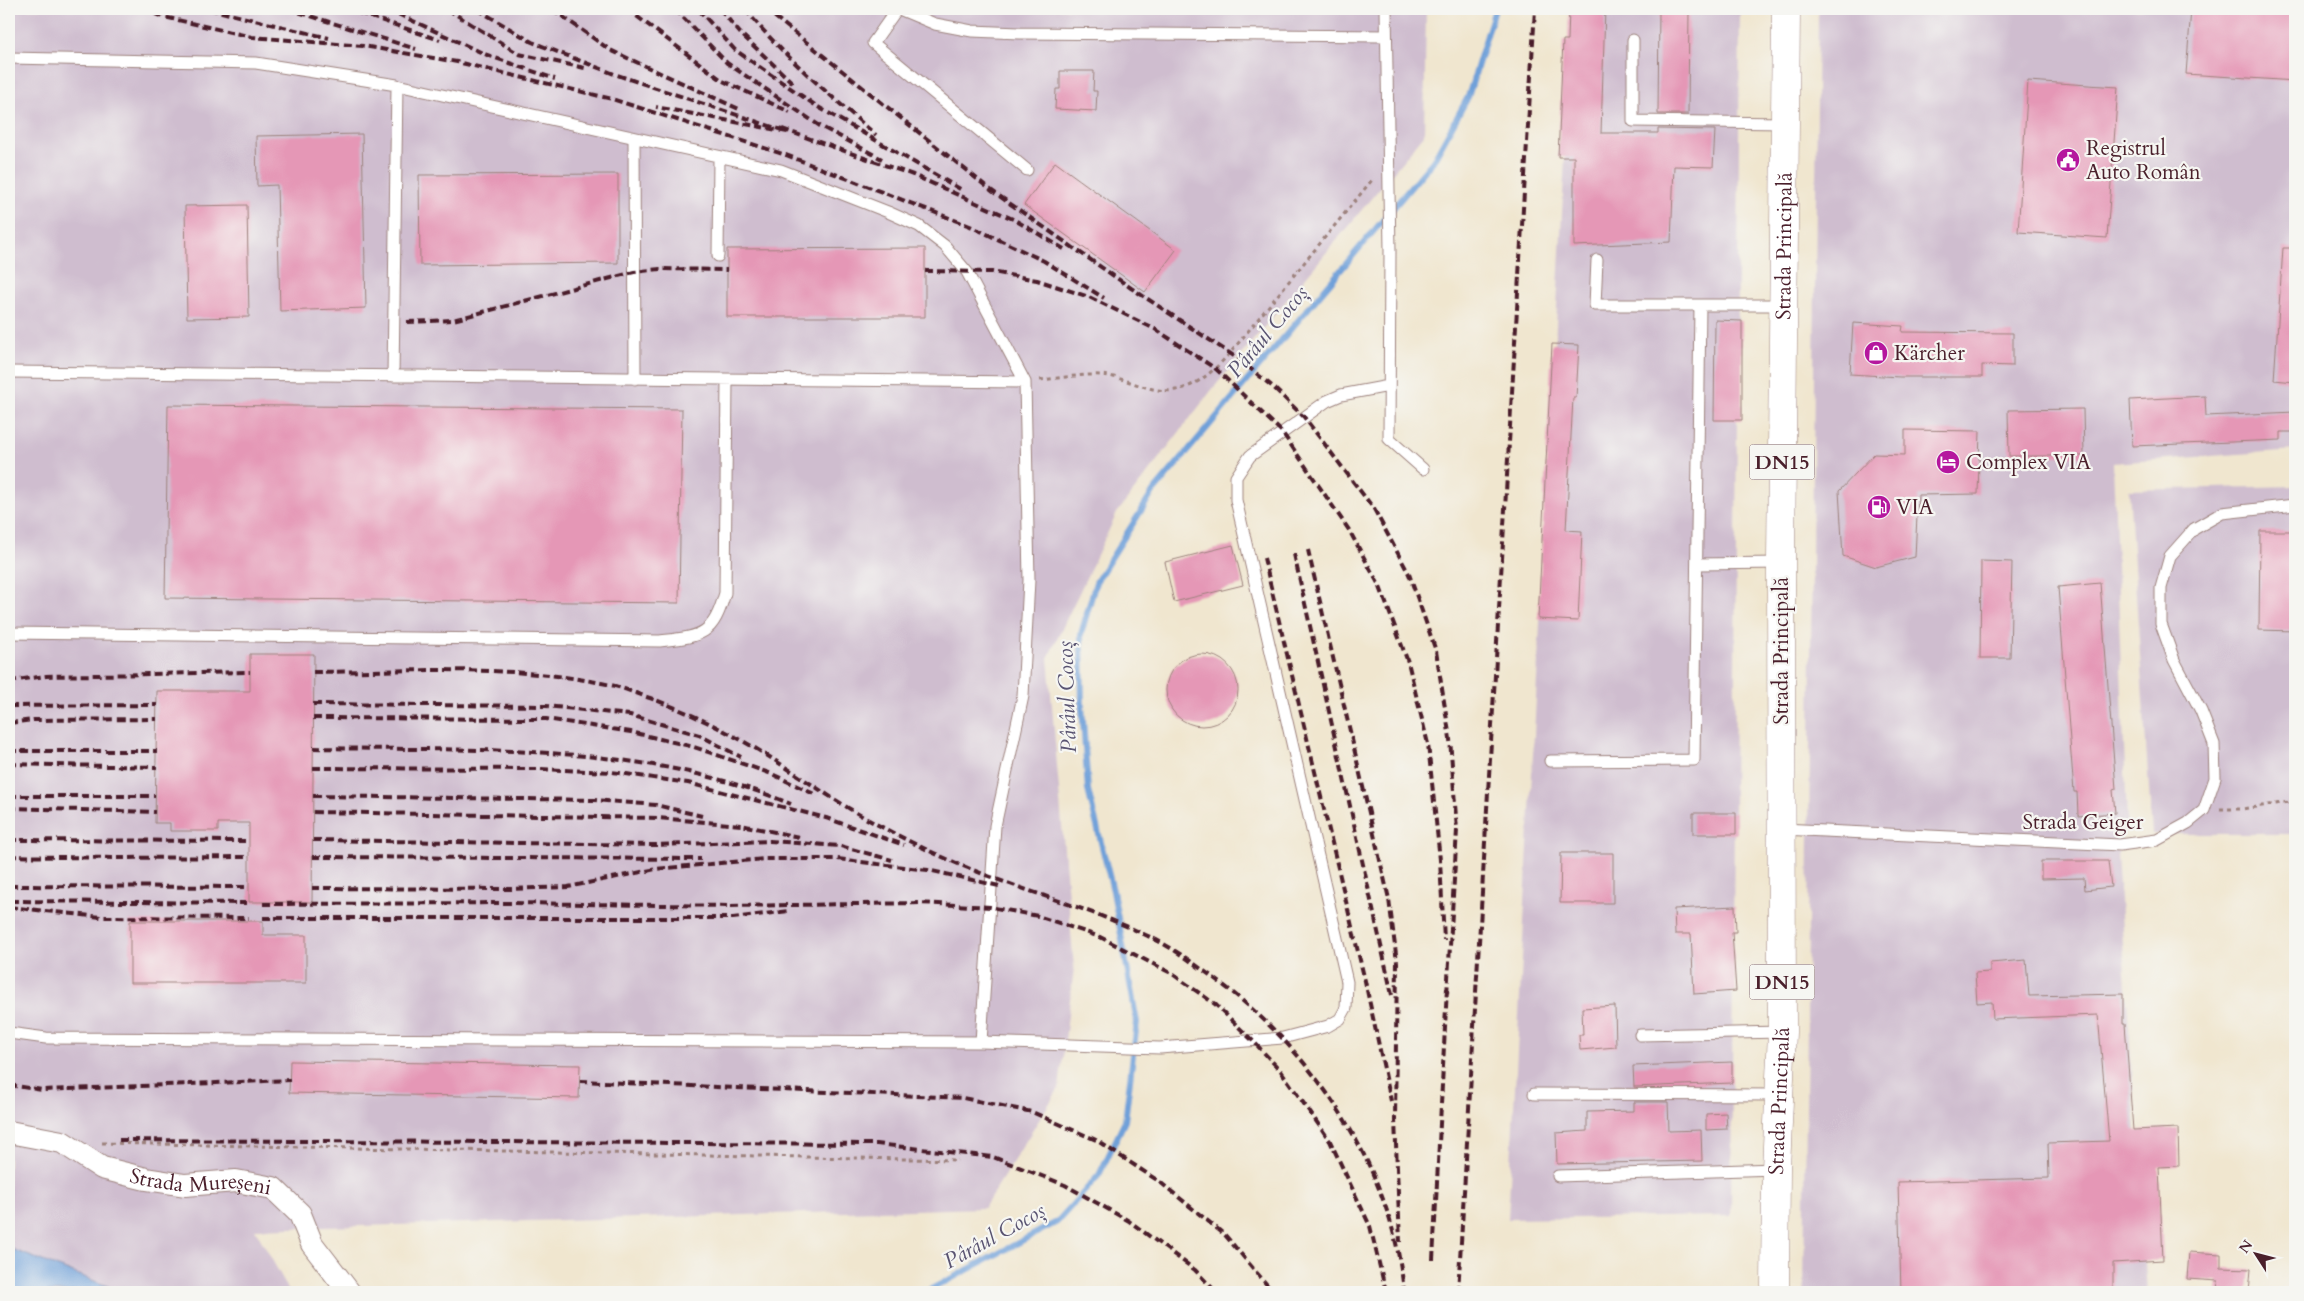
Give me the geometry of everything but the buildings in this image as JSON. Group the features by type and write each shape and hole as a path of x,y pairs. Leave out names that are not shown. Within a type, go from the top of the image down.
{"main road":[{"name":"Strada Principală","path":"1775,1292 1776,1169 1782,1032 1780,563 1786,9"}],"street":[{"name":"Strada Mureșeni","path":"9,1132 62,1142 102,1168 146,1179 185,1185 236,1181 273,1188 300,1214 312,1244 349,1292"}],"lane":[{"path":"1027,170 873,43 898,9 935,24 991,32 1386,36"},
{"path":"1386,9 1390,251 1389,439 1423,469"},
{"path":"1633,40 1633,121 1784,123"},
{"path":"9,58 256,63 397,85 634,139 781,170 919,226 945,246 967,272 1025,382 1028,580 1023,696 995,826 981,1042"},
{"path":"393,376 397,85"},
{"path":"634,139 635,379"},
{"path":"718,256 719,157"},
{"path":"1597,260 1595,305 1782,305"},
{"path":"1550,761 1694,760 1700,304"},
{"path":"9,372 1025,382"},
{"path":"9,633 660,640 684,638 705,631 719,616 725,593 727,380"},
{"path":"9,1034 46,1038 981,1042 1112,1048 1160,1048 1284,1038 1328,1026 1340,1019 1346,1008 1347,982 1234,488 1236,476 1250,456 1321,405 1341,395 1389,386"},
{"path":"2204,810 2215,778 2214,744 2201,711 2174,660 2162,624 2161,588 2170,556 2194,529 2222,513 2295,505"},
{"path":"1697,564 1780,563"},
{"name":"Strada Geiger","path":"1782,829 2120,845 2157,840 2188,823 2204,810"},
{"path":"1640,1035 1782,1032"},
{"path":"1534,1094 1780,1096"},
{"path":"1558,1176 1776,1169"}],"path":[{"path":"1025,382 1101,375 1159,390 1184,389 1202,380 1216,369 1372,182 1372,173"},
{"path":"2204,810 2242,809 2295,801"},
{"path":"62,1142 958,1160"}],"shaded area":[{"path":"9,9 1426,9 1424,135 1211,391 1117,513 1048,658 1074,968 1059,1088 984,1208 255,1229 290,1292 9,1292"},
{"path":"1573,9 1740,9 1731,1216 1508,1219"},
{"path":"1818,9 2295,9 2295,450 2113,463 2127,823 2117,856 2147,1292 1804,1292"},
{"path":"2295,486 2295,834 2152,834 2129,490"}],"water":[{"path":"9,1248 123,1292 9,1292"}],"waterway":[{"name":"Pârâul Cocoș","path":"926,1292 1057,1222 1099,1175 1125,1121 1137,1022 1113,891 1088,790 1082,706 1081,634 1096,582 1153,492 1433,161 1468,97 1495,9"}],"railway":[{"path":"144,9 160,16 252,37 363,46 457,62 612,99 786,155 970,226 1044,261 1104,298"},
{"path":"209,9 329,38"},
{"path":"288,9 416,49"},
{"path":"347,9 440,40"},
{"path":"387,9 487,55 555,79"},
{"path":"447,9 519,54 585,68"},
{"path":"477,9 532,42 617,75 788,132 656,107"},
{"path":"552,9 610,50 739,109"},
{"path":"627,9 723,81 790,112"},
{"path":"675,9 727,63 820,126 882,159"},
{"path":"698,9 735,50 818,107 962,190"},
{"path":"720,9 740,33 793,83"},
{"path":"745,9 791,59 876,135"},
{"path":"765,9 992,191 1131,288 1240,360 1273,387 1304,417 1374,509 1409,574 1436,651 1450,739 1457,830 1447,995"},
{"path":"1458,1292 1535,9"},
{"path":"782,129 913,175 1013,219 1064,249"},
{"path":"407,322 453,320 634,272 660,269 727,270"},
{"path":"925,271 992,272 1037,280 1089,297 1155,329 1216,369 1282,432 1349,530 1380,587 1408,662 1428,744 1440,860 1444,940"},
{"path":"1308,550 1389,899 1397,962 1395,1120 1400,1242"},
{"path":"1294,554 1392,995"},
{"path":"1264,558 1365,981 1391,1101"},
{"path":"313,672 500,671 574,678 621,688 675,708 724,731 765,754 863,817 935,853 991,877 1111,920 1165,945 1207,973 1245,1002 1280,1036 1311,1072 1340,1112 1364,1154 1383,1198 1396,1245 1404,1292"},
{"path":"9,681 46,676 250,672"},
{"path":"313,704 546,706 630,715 699,735 741,757"},
{"path":"9,706 157,705"},
{"path":"313,718 546,719 631,732 694,747 772,774 814,794"},
{"path":"9,723 33,720 157,719"},
{"path":"313,748 495,750 616,759 675,769 734,784 791,804"},
{"path":"9,751 157,751"},
{"path":"9,764 157,767"},
{"path":"313,768 538,769 612,772 688,783 826,818 904,845"},
{"path":"9,796 155,796"},
{"path":"313,796 595,800 656,805 702,816"},
{"path":"9,808 155,812"},
{"path":"313,812 657,818 741,825 799,837"},
{"path":"9,840 249,841"},
{"path":"313,840 656,845 770,841 840,846 892,860"},
{"path":"9,856 112,858 249,857"},
{"path":"313,857 701,859"},
{"path":"312,888 509,889 568,887 656,869 764,859 837,859 928,870 999,886"},
{"path":"9,886 249,887"},
{"path":"11,901 249,903"},
{"path":"263,904 512,903 731,906 920,903 990,907 1038,916 1100,937 1171,973 1215,1004 1281,1071 1330,1141 1370,1226 1386,1292"},
{"path":"9,907 101,917 249,918"},
{"path":"263,918 733,918 789,911"},
{"path":"1433,1260 1447,988"},
{"path":"9,1085 43,1090 290,1080"},
{"path":"580,1081 963,1098 1032,1112 1096,1140 1160,1182 1225,1235 1273,1292"},
{"path":"119,1140 877,1144 993,1157 1065,1185 1129,1221 1195,1270 1216,1292"}],"place":[{"name":"Registrul Auto Român","path":"2068,160"},
{"name":"Kärcher","path":"1876,353"},
{"name":"Complex VIA","path":"1948,462"},
{"name":"VIA","path":"1879,507"}]}
